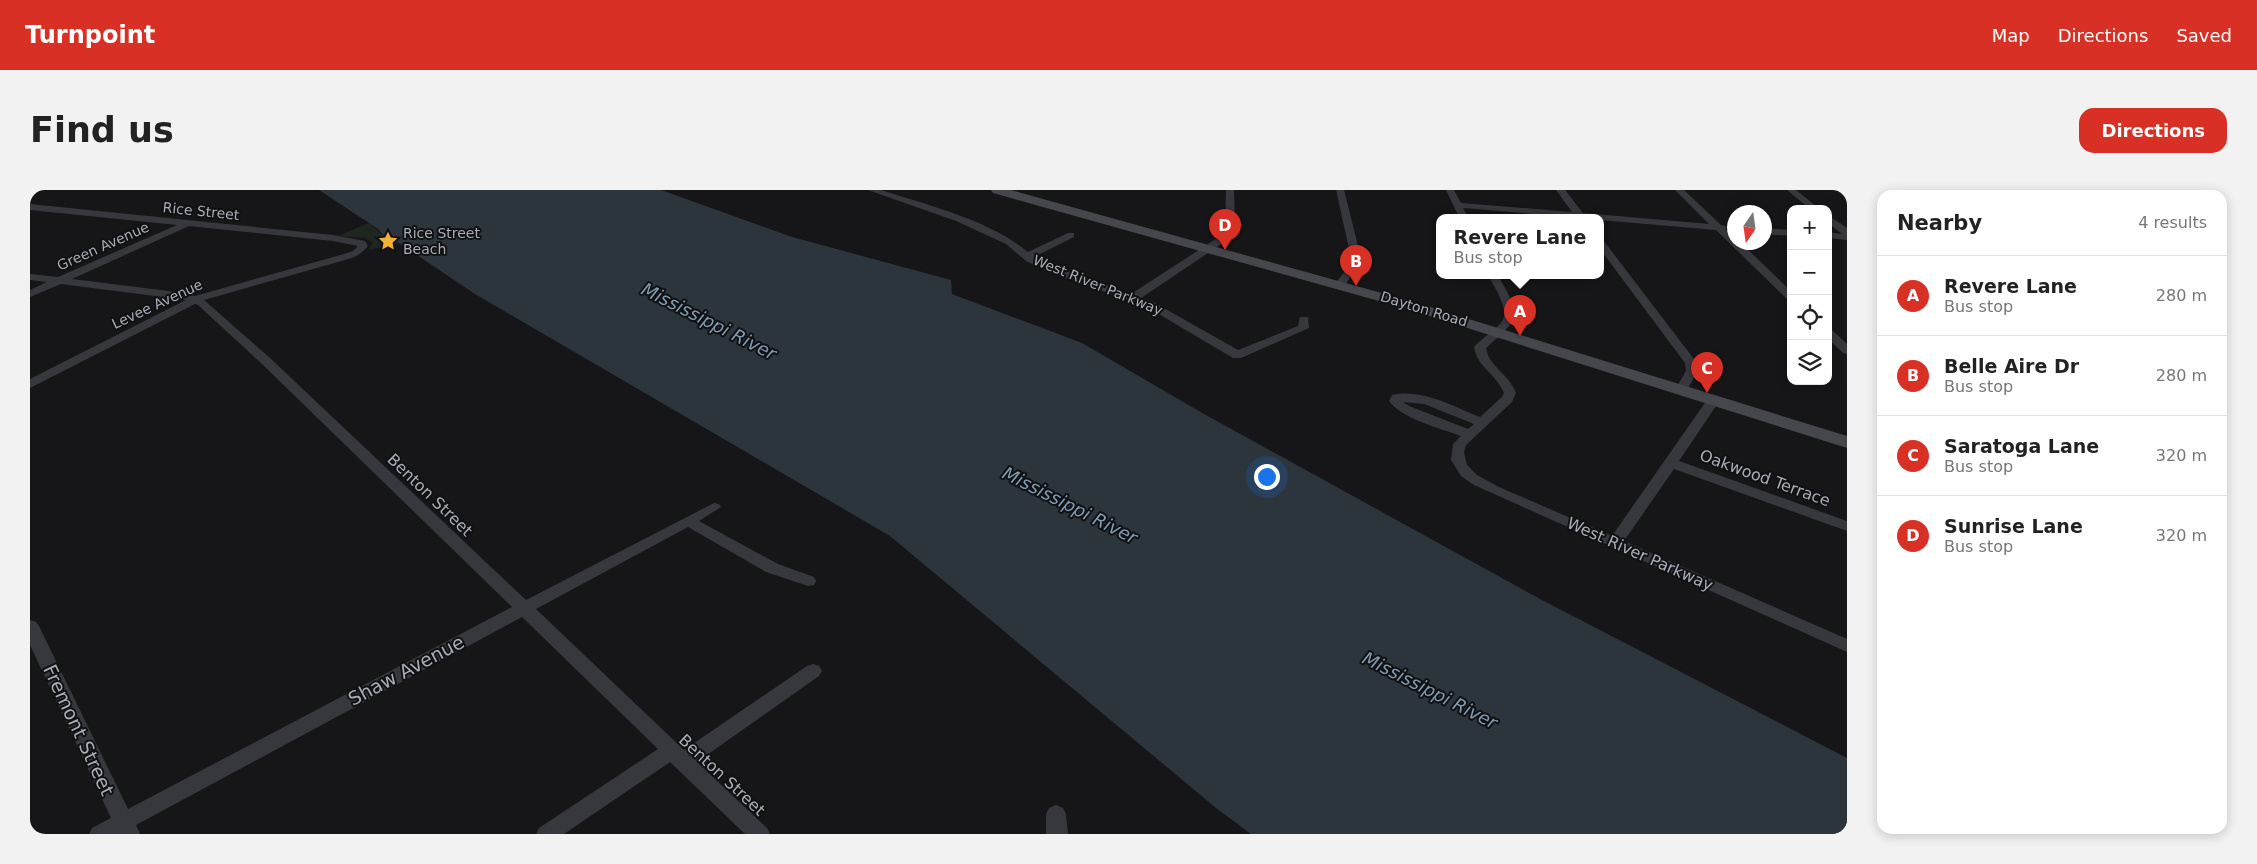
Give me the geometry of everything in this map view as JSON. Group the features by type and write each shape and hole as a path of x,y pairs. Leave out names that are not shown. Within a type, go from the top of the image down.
{"main road":[{"name":"Dayton Road","path":"997,190 1340,284 1847,442"}],"street":[{"name":"West River Parkway","path":"872,190 964,222 1009,242 1048,268 1133,298 1164,312 1237,355 1303,328 1304,319"},
{"path":"1133,298 1220,242 1229,232 1230,190"},
{"path":"1340,190 1357,262 1340,284"},
{"path":"1450,190 1462,214"},
{"path":"1560,190 1578,214"},
{"path":"1680,190 1789,295"},
{"path":"1791,190 1811,205"},
{"path":"1457,205 1558,214"},
{"name":"Rice Street","path":"30,207 356,241 362,243 363,246 360,250"},
{"path":"1604,217 1727,229"},
{"path":"1832,221 1847,233"},
{"name":"Green Avenue","path":"30,294 187,223"},
{"path":"1772,232 1787,233"},
{"path":"1028,256 1071,234"},
{"path":"1832,236 1847,237"},
{"path":"1604,247 1691,363 1692,371 1681,390"},
{"name":"Levee Avenue","path":"30,384 196,300 348,256 360,250"},
{"name":"Benton Street","path":"30,277 185,296 196,300 214,312 760,834"},
{"path":"1481,422 1418,400 1405,397 1397,398 1395,401 1404,409 1464,439 1507,399 1510,393 1504,378 1480,354 1480,347 1507,323 1510,315 1508,304 1494,279"},
{"path":"1832,336 1847,350"},
{"path":"1615,543 1714,400"},
{"name":"West River Parkway","path":"1464,439 1456,452 1457,461 1464,471 1476,481 1847,646"},
{"name":"Oakwood Terrace","path":"1670,463 1847,526"},
{"name":"Shaw Avenue","path":"100,834 126,828 522,607 714,507"},
{"path":"688,521 772,568 808,581"},
{"name":"Fremont Street","path":"30,626 126,828"},
{"path":"547,834 813,671"}],"shaded area":[{"path":"369,223 385,237 399,244 368,250 373,243 365,238 338,236"}],"water":[{"name":"Mississippi River","path":"319,190 661,190 792,237 951,280 952,294 1082,343 1204,414 1540,599 1847,758 1847,834 1251,834 1216,808 890,536 475,294 399,243 385,237 378,229"}],"place":[{"name":"Rice Street Beach","path":"388,241"},
{"name":"Sunrise Lane","path":"1225,250"},
{"name":"Belle Aire Dr","path":"1356,286"},
{"name":"Revere Lane","path":"1520,336"},
{"name":"Saratoga Lane","path":"1707,393"}]}
